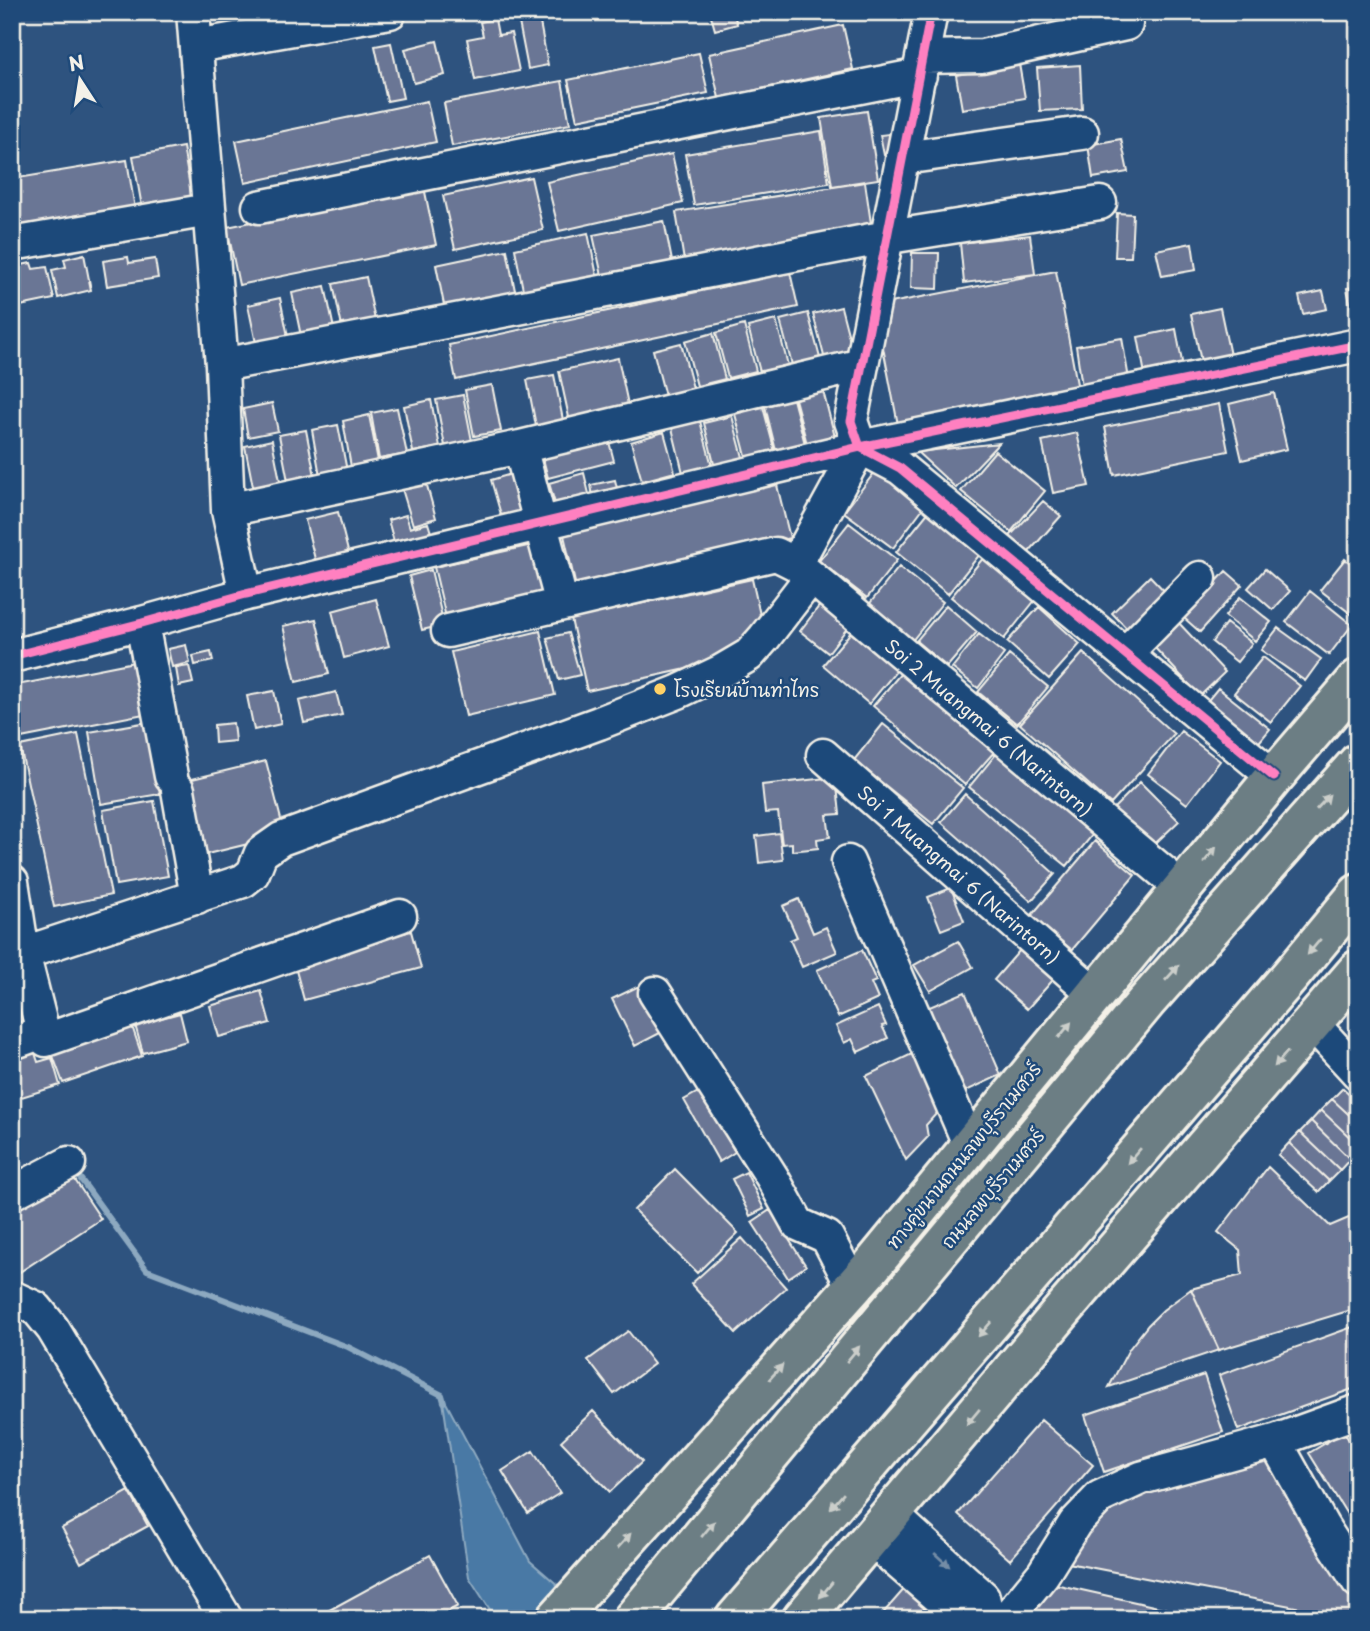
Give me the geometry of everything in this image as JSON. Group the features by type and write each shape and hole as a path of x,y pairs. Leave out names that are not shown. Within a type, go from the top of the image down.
{"main road":[{"name":"ทางคู่ขนานถนนลพบุรีราเมศวร์","path":"567,1605 862,1277 1358,679"},
{"name":"ถนนลพบุรีราเมศวร์","path":"633,1619 1146,1002 1358,763"},
{"path":"735,1619 1358,894"},
{"path":"802,1619 1064,1309 1358,970"},
{"path":"1064,1309 1210,1089 1291,975"},
{"path":"862,1277 982,1156 1146,1002"}],"street":[{"path":"193,12 222,365 228,510 246,594"},
{"path":"196,46 390,12"},
{"path":"931,12 851,421 860,447 900,468 1274,777"},
{"path":"259,207 1126,24"},
{"path":"903,158 1082,133"},
{"path":"222,365 887,238 1100,203"},
{"path":"12,244 209,210"},
{"path":"12,656 246,594 860,447 1358,345"},
{"path":"228,510 520,447 862,365"},
{"path":"520,447 562,604"},
{"path":"18,955 243,881 253,873 261,853 281,839 678,692 749,655 764,638 803,571 860,447"},
{"name":"Soi 2 Muangmai 6 (Narintorn)","path":"448,631 776,554 803,571 1182,888"},
{"path":"1126,653 1200,579"},
{"path":"142,623 197,897"},
{"name":"Soi 1 Muangmai 6 (Narintorn)","path":"823,755 1095,994"},
{"path":"848,862 970,1146"},
{"path":"12,882 18,955 46,1040 400,916"},
{"path":"655,993 772,1177 798,1224 827,1237 862,1277"},
{"path":"1312,1023 1358,1073"},
{"path":"12,1043 43,1032"},
{"path":"12,1194 69,1163"},
{"path":"12,1297 36,1308 53,1329 226,1619"},
{"path":"1006,1619 1044,1574 1075,1523 1100,1497 1140,1478 1275,1441 1358,1410"},
{"path":"1275,1441 1323,1527 1357,1577"},
{"path":"880,1526 963,1619"},
{"path":"880,1526 984,1597 988,1619"}],"water":[{"path":"442,1395 530,1561 597,1619 496,1619 469,1577"}],"building":[{"path":"517,12 538,12 548,65 528,69"},
{"path":"710,12 733,12 737,24 715,30"},
{"path":"1143,12 1194,12 1145,21"},
{"path":"495,19 498,35 511,33 519,71 475,80 467,39 483,36 480,22"},
{"path":"843,25 853,69 719,98 709,54"},
{"path":"437,41 445,75 414,83 405,49"},
{"path":"391,43 403,98 387,101 375,46"},
{"path":"699,53 708,93 577,120 568,80"},
{"path":"1019,64 1025,98 962,109 956,75"},
{"path":"1080,65 1082,109 1040,111 1037,68"},
{"path":"562,81 570,124 452,146 444,103"},
{"path":"427,101 436,142 245,183 236,141"},
{"path":"867,111 878,179 832,186 821,118"},
{"path":"821,131 829,183 694,205 685,154"},
{"path":"897,133 897,153 884,155 880,135"},
{"path":"1121,139 1128,172 1093,178 1088,145"},
{"path":"183,147 193,204 143,213 133,156"},
{"path":"672,154 683,203 559,231 547,182"},
{"path":"127,160 136,215 12,235 12,179"},
{"path":"531,177 543,230 455,249 443,196"},
{"path":"865,182 873,237 685,267 676,212"},
{"path":"424,187 436,245 239,285 227,227"},
{"path":"1117,213 1133,214 1131,257 1115,257"},
{"path":"664,221 674,271 604,285 593,235"},
{"path":"588,233 599,285 525,300 515,249"},
{"path":"1030,235 1035,274 964,283 960,243"},
{"path":"1192,243 1196,270 1162,276 1156,250"},
{"path":"507,250 517,301 446,315 436,265"},
{"path":"912,253 939,253 938,289 911,288"},
{"path":"84,254 91,290 58,298 52,270 66,267 64,259"},
{"path":"128,257 129,263 155,259 158,278 107,286 103,261"},
{"path":"31,263 33,269 47,267 54,299 20,306 12,267"},
{"path":"1056,271 1079,395 899,430 875,306"},
{"path":"790,272 798,307 456,380 449,345"},
{"path":"366,277 375,320 342,327 333,284"},
{"path":"325,286 334,329 301,336 292,293"},
{"path":"1358,286 1358,307 1351,309 1347,288"},
{"path":"1323,291 1327,309 1303,314 1299,296"},
{"path":"280,298 289,341 257,348 248,305"},
{"path":"841,307 853,353 825,360 813,314"},
{"path":"1220,308 1231,360 1202,366 1191,314"},
{"path":"808,313 820,358 792,365 780,320"},
{"path":"776,320 788,365 760,372 748,327"},
{"path":"744,325 756,371 728,378 716,333"},
{"path":"1176,329 1184,373 1146,380 1138,337"},
{"path":"713,333 725,379 697,386 685,341"},
{"path":"1122,338 1130,385 1083,393 1076,346"},
{"path":"681,343 693,388 665,396 653,350"},
{"path":"618,358 629,409 570,422 559,371"},
{"path":"554,375 563,420 536,426 527,380"},
{"path":"492,385 501,431 474,436 465,390"},
{"path":"823,391 835,437 807,444 795,399"},
{"path":"1274,393 1287,449 1242,460 1229,404"},
{"path":"463,395 472,441 445,446 436,400"},
{"path":"793,399 805,444 776,451 765,406"},
{"path":"431,400 440,447 413,452 404,406"},
{"path":"272,403 278,431 248,437 243,409"},
{"path":"1219,404 1228,451 1114,475 1105,427"},
{"path":"763,407 775,452 747,460 735,414"},
{"path":"397,408 407,454 379,459 371,413"},
{"path":"369,415 378,461 351,467 343,421"},
{"path":"732,416 744,461 715,468 704,423"},
{"path":"700,421 712,466 683,473 672,428"},
{"path":"338,425 347,471 320,476 312,430"},
{"path":"306,430 315,476 288,481 279,435"},
{"path":"664,432 675,472 642,481 631,442"},
{"path":"1077,433 1089,486 1053,493 1042,441"},
{"path":"607,434 614,461 548,478 541,451"},
{"path":"272,440 281,486 254,492 245,446"},
{"path":"999,443 956,488 917,452"},
{"path":"995,451 1045,491 1011,532 961,491"},
{"path":"878,468 926,504 893,548 844,512"},
{"path":"518,472 530,517 504,525 491,480"},
{"path":"584,473 590,498 556,507 549,483"},
{"path":"615,480 618,492 593,497 591,485"},
{"path":"776,481 790,538 576,587 563,531"},
{"path":"426,482 436,518 413,525 402,489"},
{"path":"1043,501 1061,516 1028,553 1010,536"},
{"path":"930,510 981,553 948,594 896,552"},
{"path":"338,512 350,559 317,567 305,520"},
{"path":"406,515 410,528 428,523 433,539 396,549 388,520"},
{"path":"849,523 897,560 867,598 819,561"},
{"path":"541,543 553,598 447,622 434,567"},
{"path":"984,557 1036,599 1004,639 951,597"},
{"path":"1345,559 1358,569 1358,613 1355,617 1320,590"},
{"path":"899,567 943,602 911,642 867,607"},
{"path":"1265,569 1290,591 1273,610 1248,588"},
{"path":"431,570 444,625 422,630 409,576"},
{"path":"1226,571 1242,585 1200,632 1184,618"},
{"path":"1150,576 1173,600 1135,637 1112,613"},
{"path":"752,579 762,624 727,660 587,691 571,619"},
{"path":"1310,591 1352,625 1329,655 1286,622"},
{"path":"1240,597 1271,622 1255,641 1225,616"},
{"path":"376,599 389,646 344,658 332,611"},
{"path":"820,605 848,627 828,653 800,631"},
{"path":"946,605 977,632 947,667 916,641"},
{"path":"1039,607 1080,644 1049,679 1007,642"},
{"path":"316,619 329,674 296,682 283,626"},
{"path":"1178,622 1225,672 1200,696 1153,646"},
{"path":"1226,623 1252,643 1237,662 1212,642"},
{"path":"1278,628 1321,659 1305,681 1261,650"},
{"path":"540,631 555,695 466,716 451,652"},
{"path":"852,631 898,669 869,704 823,665"},
{"path":"568,633 580,675 559,680 547,638"},
{"path":"979,634 1004,654 978,688 952,668"},
{"path":"186,645 190,663 172,667 168,649"},
{"path":"211,652 213,661 195,665 193,656"},
{"path":"1083,653 1174,734 1111,804 1020,724"},
{"path":"1009,655 1048,687 1017,724 978,692"},
{"path":"1263,657 1300,686 1271,722 1234,693"},
{"path":"134,662 144,714 21,738 12,686"},
{"path":"189,666 193,683 179,686 176,668"},
{"path":"902,672 995,751 965,785 873,706"},
{"path":"1218,688 1270,729 1256,746 1204,705"},
{"path":"274,691 281,724 254,730 247,696"},
{"path":"336,692 342,715 304,723 299,701"},
{"path":"148,722 160,794 101,804 89,732"},
{"path":"233,723 235,741 215,743 214,725"},
{"path":"883,724 963,788 933,824 854,760"},
{"path":"1181,731 1220,761 1187,804 1148,774"},
{"path":"78,734 111,895 54,907 20,746"},
{"path":"996,754 1094,833 1067,866 969,787"},
{"path":"266,761 285,835 207,854 188,780"},
{"path":"836,777 840,814 827,815 830,837 817,839 818,848 792,851 792,843 782,844 778,812 765,813 762,785"},
{"path":"1140,782 1179,821 1143,855 1105,817"},
{"path":"965,794 1055,874 1031,901 941,822"},
{"path":"154,801 168,876 116,885 103,810"},
{"path":"779,833 783,860 759,863 756,836"},
{"path":"1095,841 1135,875 1072,950 1031,916"},
{"path":"951,888 964,921 941,930 928,897"},
{"path":"799,899 813,933 826,927 837,952 802,967 790,940 797,937 783,906"},
{"path":"411,931 421,968 304,1000 294,963"},
{"path":"958,941 973,967 930,991 914,965"},
{"path":"862,950 876,981 871,983 878,999 838,1017 817,970"},
{"path":"1020,950 1053,980 1027,1009 994,980"},
{"path":"639,986 662,1032 635,1046 612,999"},
{"path":"261,991 270,1023 219,1037 210,1006"},
{"path":"965,992 1001,1075 964,1092 927,1008"},
{"path":"878,1007 888,1038 858,1052 852,1039 844,1043 836,1026"},
{"path":"180,1013 187,1041 143,1053 135,1025"},
{"path":"132,1026 142,1056 63,1083 52,1053"},
{"path":"34,1050 38,1062 52,1058 60,1085 12,1100 12,1057"},
{"path":"920,1050 946,1103 926,1125 928,1137 906,1160 866,1076"},
{"path":"1343,1088 1358,1102 1358,1123 1332,1099"},
{"path":"700,1091 735,1152 719,1162 684,1100"},
{"path":"1332,1099 1358,1123 1358,1145 1321,1110"},
{"path":"1321,1110 1358,1145 1358,1151 1350,1159 1311,1121"},
{"path":"1311,1121 1350,1159 1340,1170 1300,1132"},
{"path":"1300,1132 1340,1170 1329,1181 1289,1143"},
{"path":"1289,1143 1329,1181 1318,1192 1278,1155"},
{"path":"1268,1167 1330,1226 1358,1214 1358,1308 1219,1350 1191,1289 1242,1275 1240,1250 1218,1232"},
{"path":"675,1169 738,1233 697,1273 634,1210"},
{"path":"69,1171 101,1219 15,1275 12,1270 12,1208"},
{"path":"746,1172 764,1209 750,1216 732,1179"},
{"path":"770,1210 806,1266 788,1278 752,1222"},
{"path":"742,1238 786,1288 736,1333 691,1284"},
{"path":"1191,1289 1219,1350 1109,1387 1129,1349 1148,1325"},
{"path":"1358,1325 1358,1387 1238,1430 1219,1375"},
{"path":"628,1331 654,1364 614,1394 588,1360"},
{"path":"1204,1375 1223,1432 1104,1472 1085,1415"},
{"path":"593,1411 642,1462 610,1492 561,1441"},
{"path":"1041,1420 1093,1465 1010,1560 958,1514"},
{"path":"1344,1432 1358,1455 1358,1532 1309,1453"},
{"path":"533,1451 560,1493 528,1513 502,1471"},
{"path":"1262,1451 1358,1602 1358,1619 1063,1562 1104,1508"},
{"path":"129,1491 148,1526 81,1563 62,1528"},
{"path":"430,1555 458,1606 434,1619 313,1619"},
{"path":"1050,1583 1212,1619 1022,1619"},
{"path":"906,1587 941,1619 878,1619"}],"waterway":[{"path":"77,1174 147,1270 348,1347 442,1395 444,1402"}],"cycle path":[{"path":"931,12 851,421 860,447 900,468 1274,777"},
{"path":"12,656 246,594 860,447 1358,345"}],"place":[{"name":"โรงเรียนบ้านท่าไทร","path":"660,689"}]}
